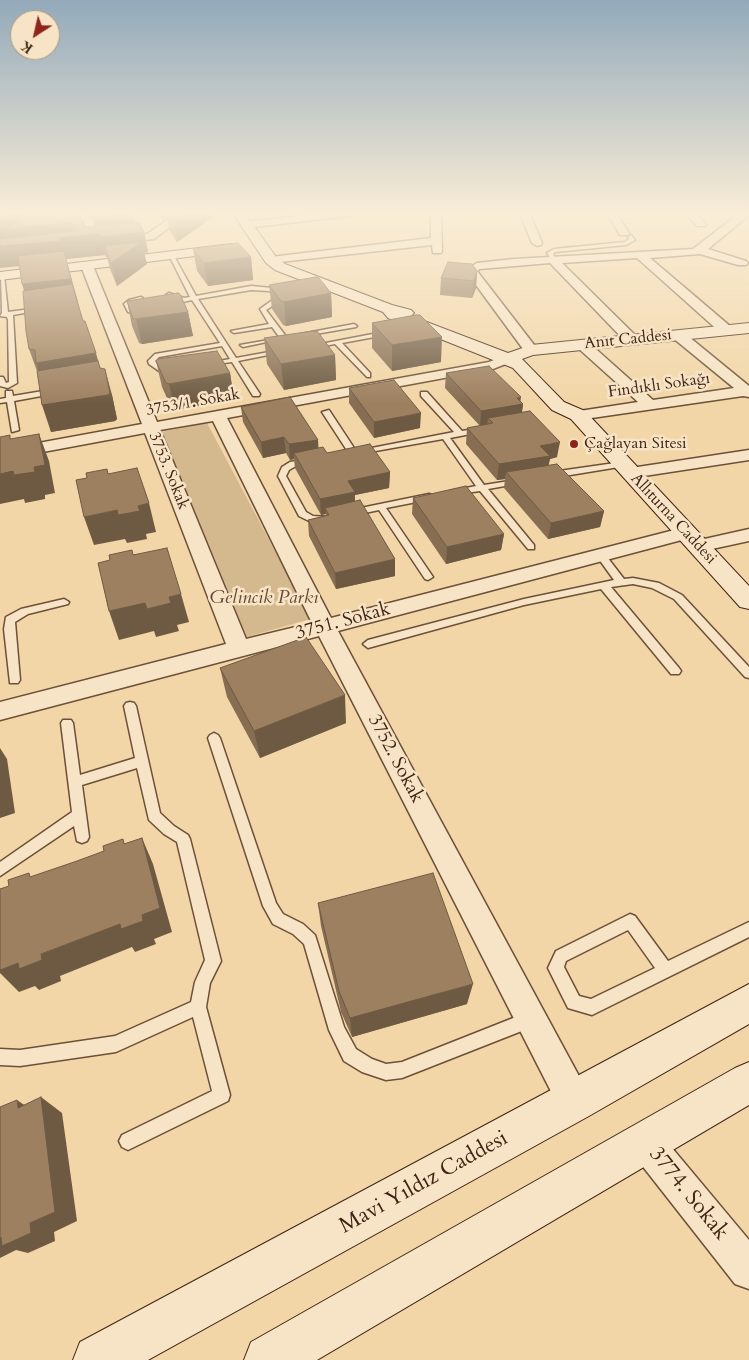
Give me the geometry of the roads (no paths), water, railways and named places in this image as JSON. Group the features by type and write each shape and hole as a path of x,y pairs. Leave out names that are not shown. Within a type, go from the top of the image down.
{"main road":[{"name":"Allıturna Caddesi","path":"298,275 388,309 528,351 575,403 578,415"},
{"name":"Allıturna Caddesi","path":"388,309 393,315 508,358 519,364 558,406 578,415 749,601"},
{"name":"Anıt Caddesi","path":"508,358 528,351 749,328"},
{"name":"Mavi Yıldız Caddesi","path":"98,1360 143,1348 749,1003"},
{"path":"269,1360 749,1082"}],"street":[{"name":"3753. Sokak","path":"91,275 239,649"},
{"path":"475,275 528,351"},
{"path":"568,275 632,340"},
{"path":"663,275 726,330"},
{"path":"678,335 748,392"},
{"path":"582,345 650,405"},
{"name":"3753/1. Sokak","path":"0,455 493,365 508,358"},
{"name":"Fındıklı Sokağı","path":"578,415 748,392"},
{"name":"3752. Sokak","path":"218,416 325,627 574,1101"},
{"path":"627,468 749,456"},
{"name":"3751. Sokak","path":"0,710 601,555 692,539 749,536"},
{"name":"3774. Sokak","path":"645,1142 749,1270"}],"lane":[{"path":"182,275 194,298 256,394"},
{"path":"0,276 2,315"},
{"path":"162,296 174,296 183,300 251,288 270,289 280,295 281,298 264,309 266,317 292,350"},
{"path":"146,299 130,301 126,305 130,311 135,313 149,312"},
{"path":"181,307 184,304 183,300"},
{"path":"2,315 50,309"},
{"path":"2,315 10,316 11,320 13,383 8,386"},
{"path":"234,331 272,325"},
{"path":"243,345 354,326"},
{"path":"200,365 378,335"},
{"path":"338,342 367,375"},
{"path":"183,368 161,370 152,364 151,361 157,355 225,344"},
{"path":"0,379 3,385 8,386"},
{"path":"8,386 15,430"},
{"path":"0,401 59,390"},
{"path":"424,394 460,434"},
{"path":"326,412 349,454 487,429"},
{"path":"445,437 481,487 531,547"},
{"path":"319,460 293,464 285,469 282,476 302,514 311,519 333,518"},
{"path":"547,476 627,468"},
{"path":"342,516 380,506 528,479"},
{"path":"380,506 428,577"},
{"path":"601,555 621,582"},
{"path":"368,644 524,602 634,581 655,585 678,597 749,674"},
{"path":"604,586 676,671"},
{"path":"14,680 9,629 10,620 25,611 64,602"},
{"path":"128,1140 222,1096 198,1007 203,982 213,961 183,839 169,830 154,816 130,706"},
{"path":"67,723 82,837"},
{"path":"214,738 270,906 278,919 298,929 310,940 337,1030 350,1055 368,1066 386,1072 402,1070 531,1019"},
{"path":"75,782 142,761"},
{"path":"0,870 80,814"},
{"path":"665,969 630,921 561,956 556,968 574,1002 592,1007 665,969 749,929"},
{"path":"0,1057 20,1058 116,1044 198,1007"}],"place":[{"name":"Çağlayan Sitesi","path":"574,444"}],"park label":[{"name":"Gelincik Parkı","path":"264,599"}]}
